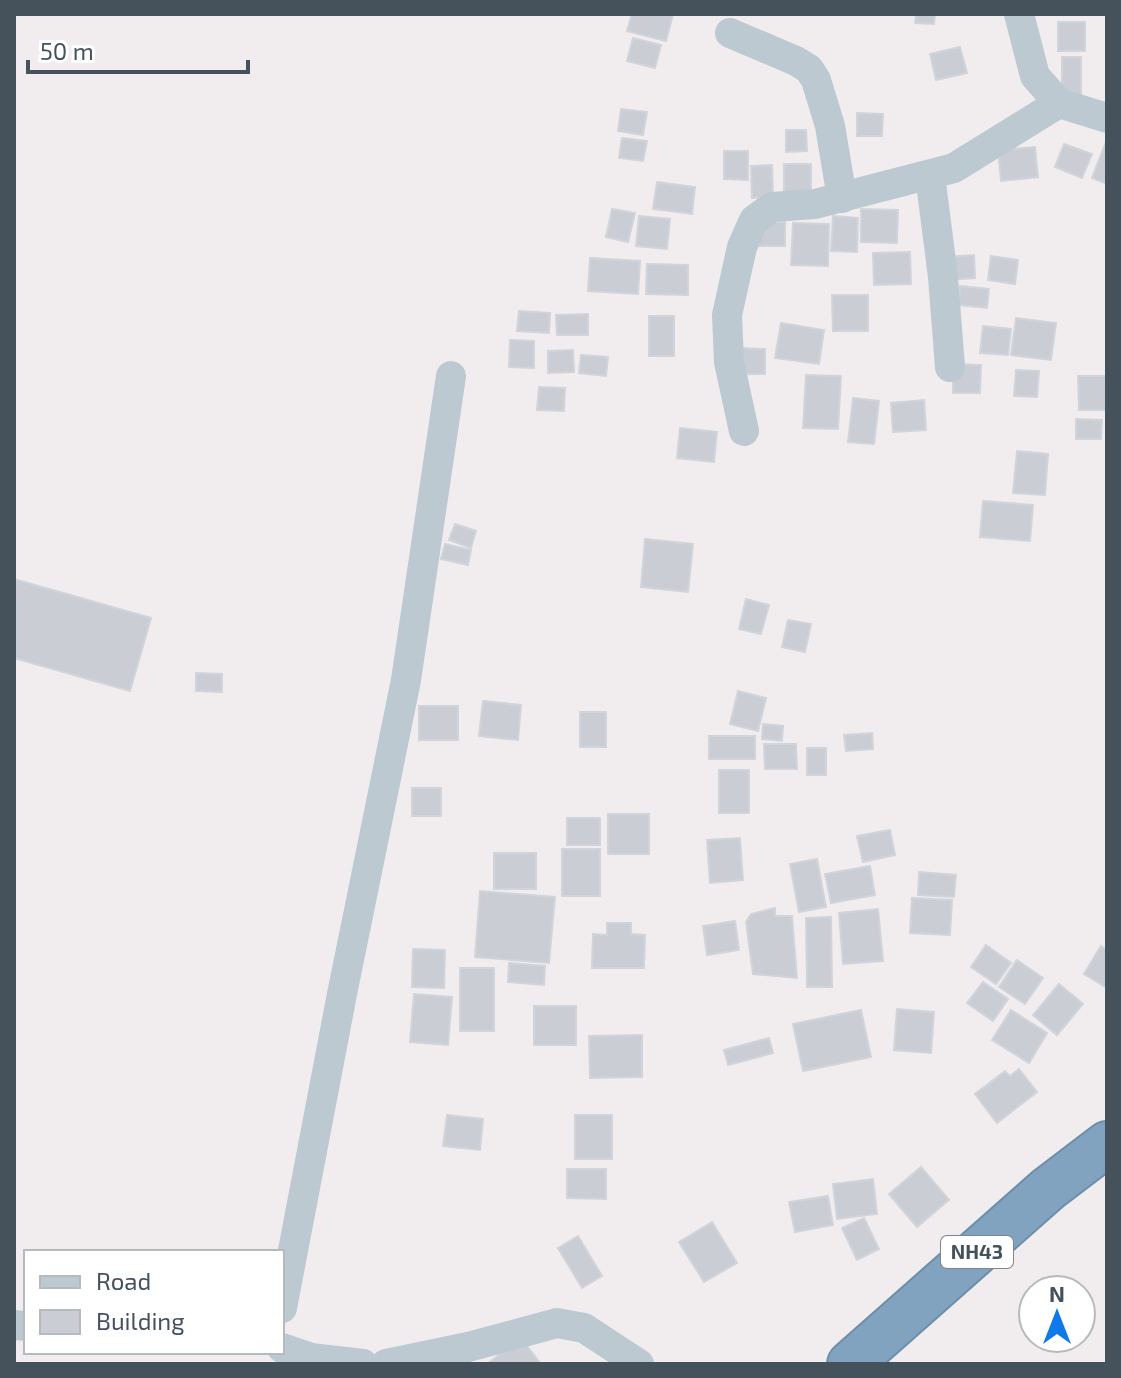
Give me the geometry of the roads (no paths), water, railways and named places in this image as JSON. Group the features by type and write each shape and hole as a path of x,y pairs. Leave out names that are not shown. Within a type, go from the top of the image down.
{"highway":[{"name":"NH43","path":"850,1364 1048,1189 1107,1144"}],"street":[{"path":"1019,14 1035,76 1059,103 1107,118"},
{"path":"730,33 809,69 816,80 830,126 842,198"},
{"path":"744,431 729,362 727,315 742,247 754,220 772,207 815,204 954,168 1059,103"},
{"path":"930,175 950,367"},
{"path":"284,1298 406,680 451,376"},
{"path":"386,1364 468,1347 557,1323 584,1328 639,1364"},
{"path":"284,1349 311,1358 363,1364"}]}
